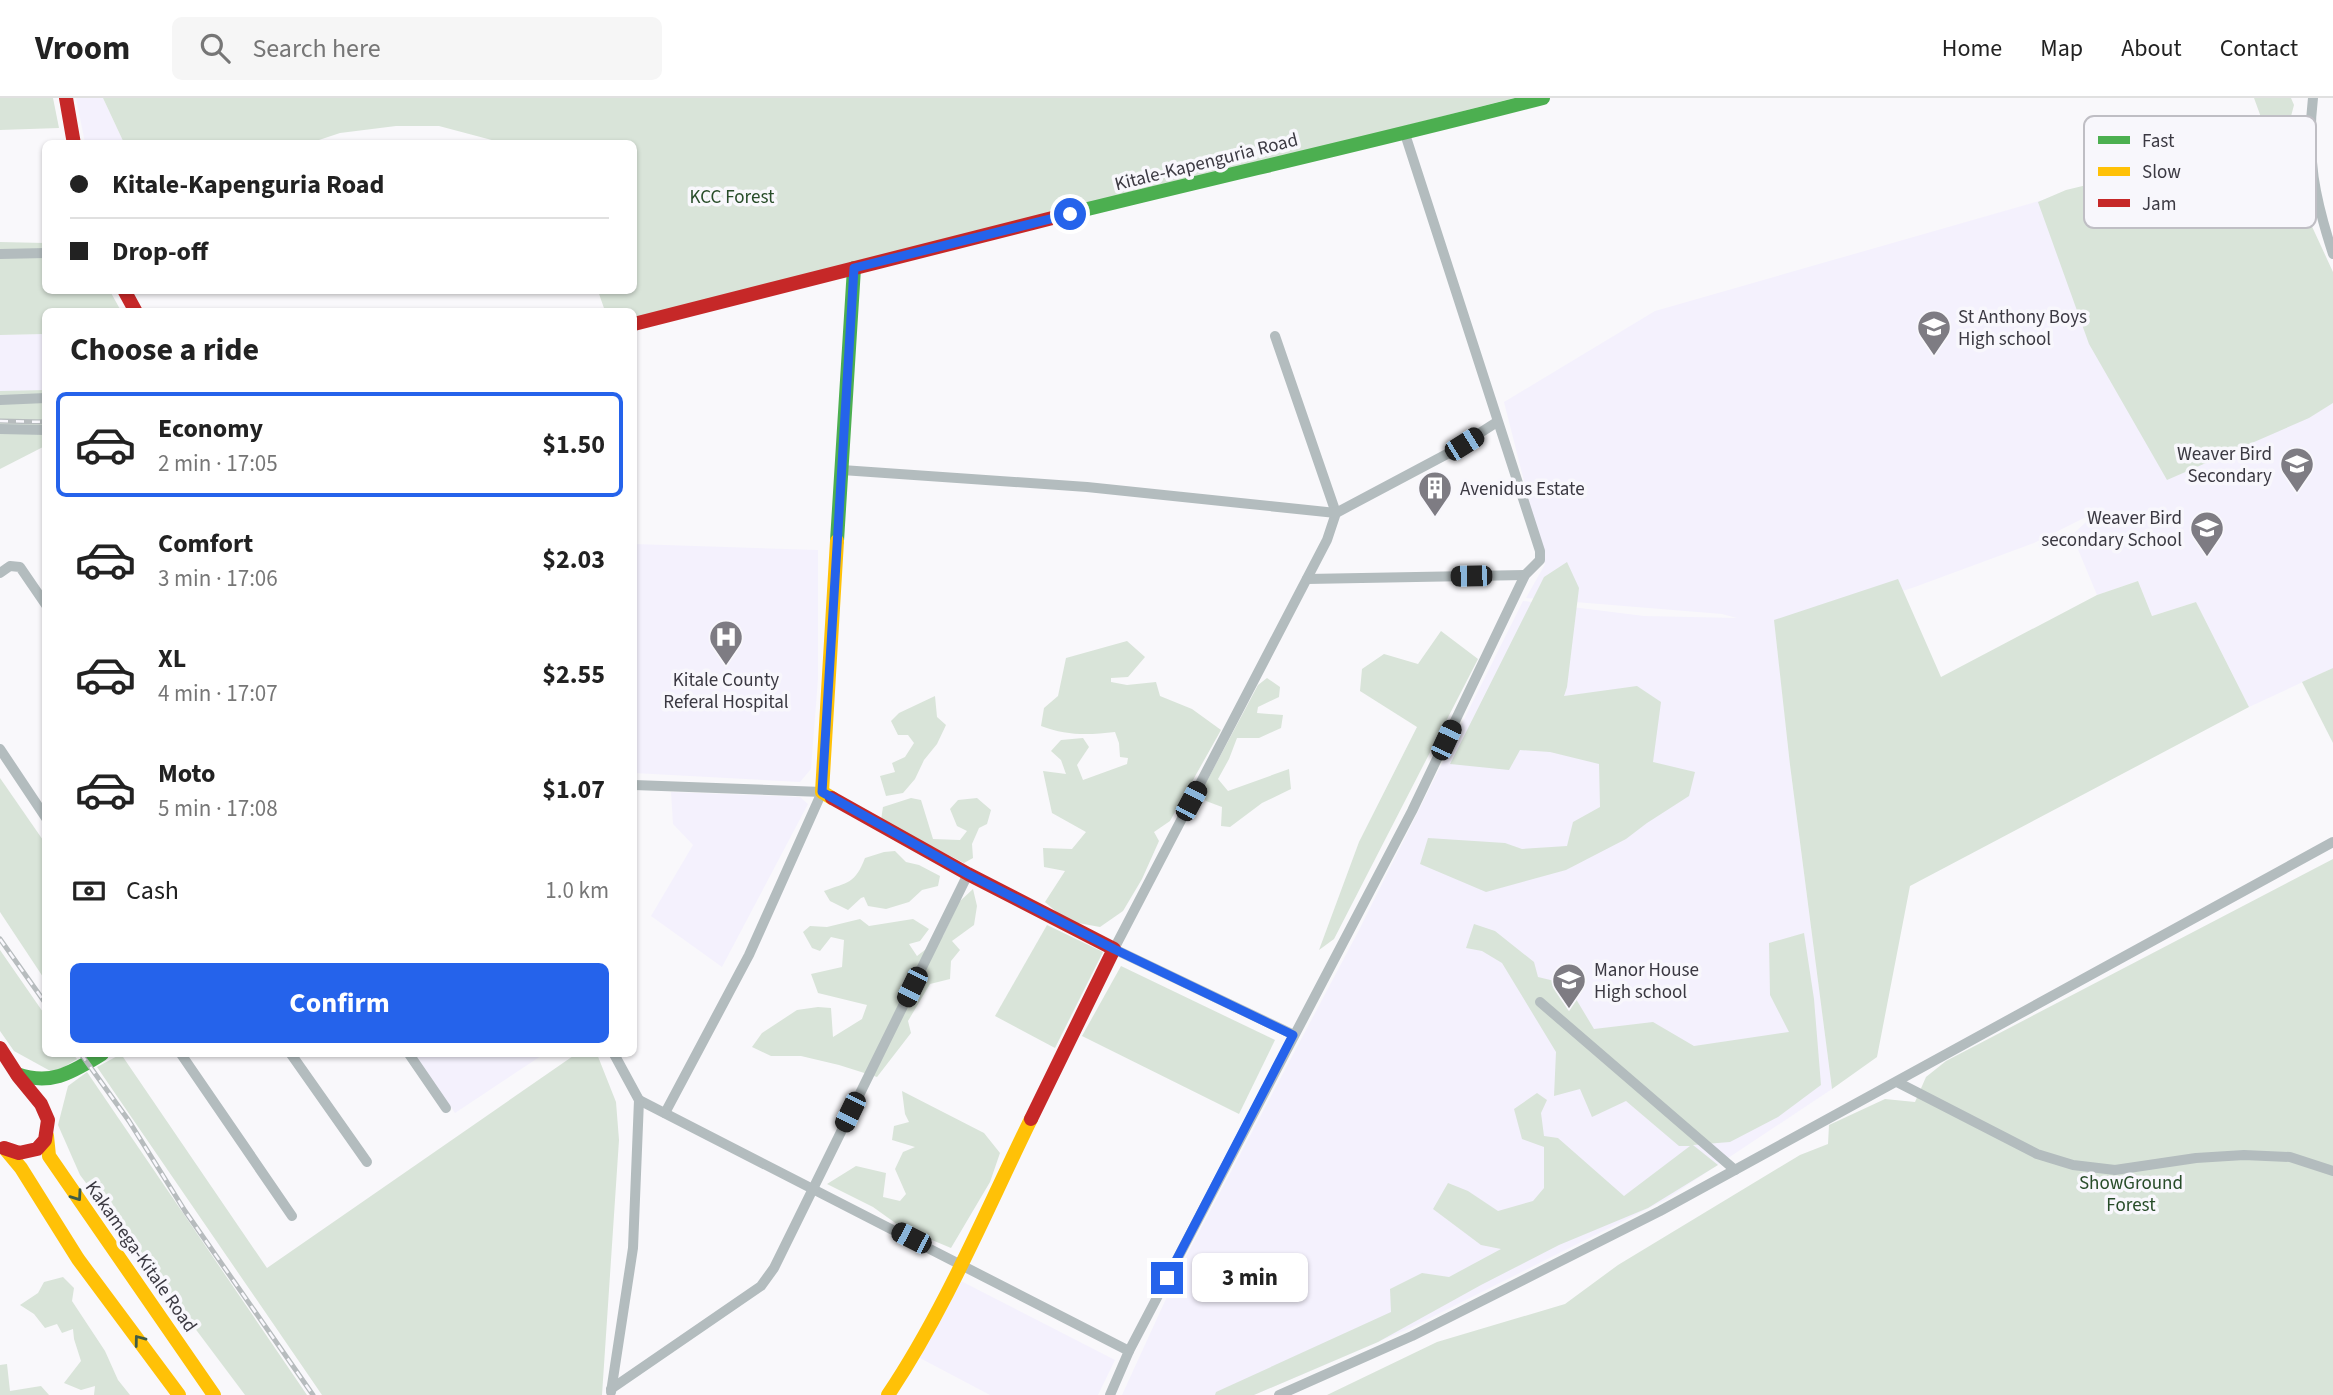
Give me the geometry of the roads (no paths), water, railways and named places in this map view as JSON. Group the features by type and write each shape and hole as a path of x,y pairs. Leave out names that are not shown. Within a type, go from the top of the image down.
{"main road":[{"path":"65,98 73,140"},
{"name":"Kitale-Kapenguria Road","path":"637,323 1543,98"},
{"path":"854,268 822,792 968,874 1114,949 961,1264 924,1337 888,1395"},
{"path":"0,1048 48,1117"},
{"path":"17,1074 40,1081 64,1075 97,1057"},
{"path":"48,1117 51,1102 64,1075"},
{"name":"Kakamega-Kitale Road","path":"48,1117 49,1156 214,1395"},
{"path":"3,1148 15,1154 25,1154 42,1146 47,1136"},
{"path":"3,1148 21,1168 78,1259 179,1395"}],"street":[{"path":"2312,116 2313,98"},
{"path":"1110,1395 1129,1352 1412,811 1525,575 1540,560 1540,551 1405,134"},
{"path":"2316,191 2333,254"},
{"path":"0,254 42,253"},
{"path":"1275,336 1336,513 1327,540 1114,949 1293,1035"},
{"path":"0,400 42,398"},
{"path":"842,470 1087,487 1336,513 1447,454 1497,422"},
{"path":"0,429 42,430"},
{"path":"0,573 10,566 20,568 42,598"},
{"path":"1307,579 1525,575"},
{"path":"0,749 42,812"},
{"path":"637,785 822,792 748,955 665,1113"},
{"path":"1279,1395 1412,1336 1660,1211 2333,842"},
{"path":"611,1392 761,1286 774,1268 968,874"},
{"path":"1540,1002 1735,1170"},
{"path":"183,1057 292,1216"},
{"path":"293,1057 367,1162"},
{"path":"412,1057 446,1108"},
{"path":"611,1392 633,1248 639,1100 616,1057"},
{"path":"1897,1082 2036,1154 2073,1165 2115,1170 2196,1158 2244,1155 2290,1157 2333,1171"},
{"path":"639,1100 1129,1352"}],"railway":[{"path":"0,421 42,422"},
{"path":"0,939 42,998"},
{"path":"83,1057 129,1121 185,1211 313,1395"}],"place":[{"name":"St Anthony Boys High school","path":"1934,357"},
{"name":"Weaver Bird Secondary","path":"2297,494"},
{"name":"Avenidus Estate","path":"1435,518"},
{"name":"Weaver Bird secondary School","path":"2207,558"},
{"name":"Kitale County Referal Hospital","path":"726,667"},
{"name":"Manor House High school","path":"1569,1010"}],"park label":[{"name":"KCC Forest","path":"732,196"},
{"name":"ShowGround Forest","path":"2131,1193"}]}
